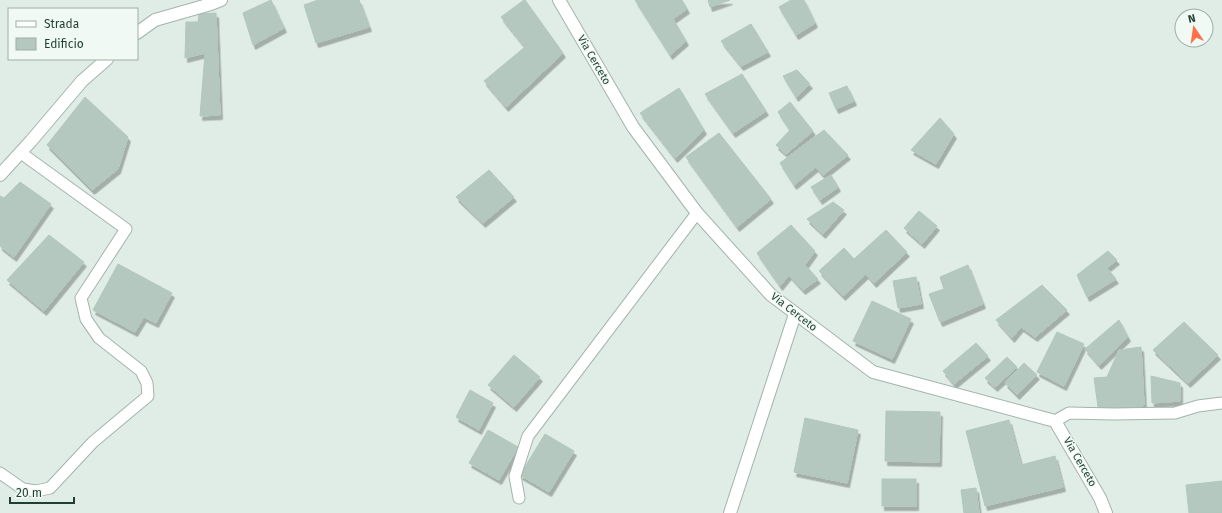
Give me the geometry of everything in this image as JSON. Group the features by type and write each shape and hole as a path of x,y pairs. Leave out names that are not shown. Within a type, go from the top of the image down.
{"street":[{"path":"138,32 155,20 221,0"},
{"name":"Via Cerceto","path":"559,0 633,127 697,213 771,295 873,372 1055,421 1100,498 1106,513"},
{"path":"0,175 21,153 82,81 106,60"},
{"path":"730,513 795,314"}],"lane":[{"path":"0,473 23,489 36,491 50,488 93,442 148,396 147,383 141,370 99,338 86,319 81,298 126,229 21,153"},
{"path":"519,498 515,476 528,436 697,213"},
{"path":"1055,421 1069,412 1114,414 1175,413 1198,406 1222,403"}],"building":[{"path":"271,0 284,28 253,45 243,13"},
{"path":"318,0 359,0 369,27 316,43 304,5"},
{"path":"524,0 563,53 506,107 484,81 525,47 501,17"},
{"path":"635,0 682,0 687,9 673,19 686,41 670,55"},
{"path":"708,0 730,0 710,7"},
{"path":"791,0 804,0 815,23 796,35 779,7"},
{"path":"216,13 220,115 200,116 205,53 185,58 186,22 198,22 199,14"},
{"path":"751,24 768,52 741,66 721,41"},
{"path":"797,70 810,84 796,97 783,76"},
{"path":"742,74 766,111 733,133 705,94"},
{"path":"847,86 854,101 836,109 829,93"},
{"path":"679,88 704,130 675,158 640,113"},
{"path":"85,97 128,137 118,169 92,190 47,145"},
{"path":"790,102 813,131 786,154 776,145 790,130 778,112"},
{"path":"940,118 954,134 936,164 911,150"},
{"path":"824,130 848,155 823,175 816,167 794,185 780,163"},
{"path":"719,133 771,199 737,227 686,157"},
{"path":"489,170 514,197 483,223 456,197"},
{"path":"831,175 838,187 820,200 811,187"},
{"path":"20,182 51,204 14,257 0,246 0,196 4,198"},
{"path":"833,202 844,210 823,234 807,219"},
{"path":"919,211 937,226 922,244 904,228"},
{"path":"791,225 815,251 805,265 818,279 803,290 789,275 780,286 757,253"},
{"path":"886,230 907,252 874,283 866,274 843,296 819,271 844,248 854,259"},
{"path":"49,235 84,262 44,311 7,280"},
{"path":"1108,251 1117,260 1107,268 1116,279 1087,297 1077,275"},
{"path":"118,264 172,293 156,323 144,317 135,332 93,310"},
{"path":"968,265 983,304 940,322 929,294 944,289 940,277"},
{"path":"916,277 921,304 898,308 893,281"},
{"path":"1042,285 1067,310 1035,337 1021,327 1012,338 996,320"},
{"path":"872,301 911,319 892,359 853,341"},
{"path":"1119,320 1128,337 1099,365 1085,349"},
{"path":"1184,322 1218,355 1188,383 1153,350"},
{"path":"1057,332 1084,344 1064,386 1037,372"},
{"path":"976,343 988,356 954,384 943,371"},
{"path":"1141,347 1144,405 1138,409 1098,407 1094,378 1107,377 1119,350"},
{"path":"514,355 540,377 514,407 488,385"},
{"path":"1007,357 1017,367 995,387 985,378"},
{"path":"1024,363 1037,375 1017,395 1005,383"},
{"path":"1151,376 1180,383 1180,401 1152,403"},
{"path":"470,390 493,403 479,430 456,417"},
{"path":"886,411 940,412 939,462 885,461"},
{"path":"805,418 858,430 847,483 794,472"},
{"path":"1009,420 1021,465 1055,456 1063,487 985,506 966,431"},
{"path":"488,430 518,447 499,480 469,463"},
{"path":"545,434 574,451 549,492 520,475"},
{"path":"882,479 916,479 916,506 882,506"},
{"path":"1222,481 1222,513 1189,513 1186,485"},
{"path":"976,488 979,513 964,513 961,490"}]}
